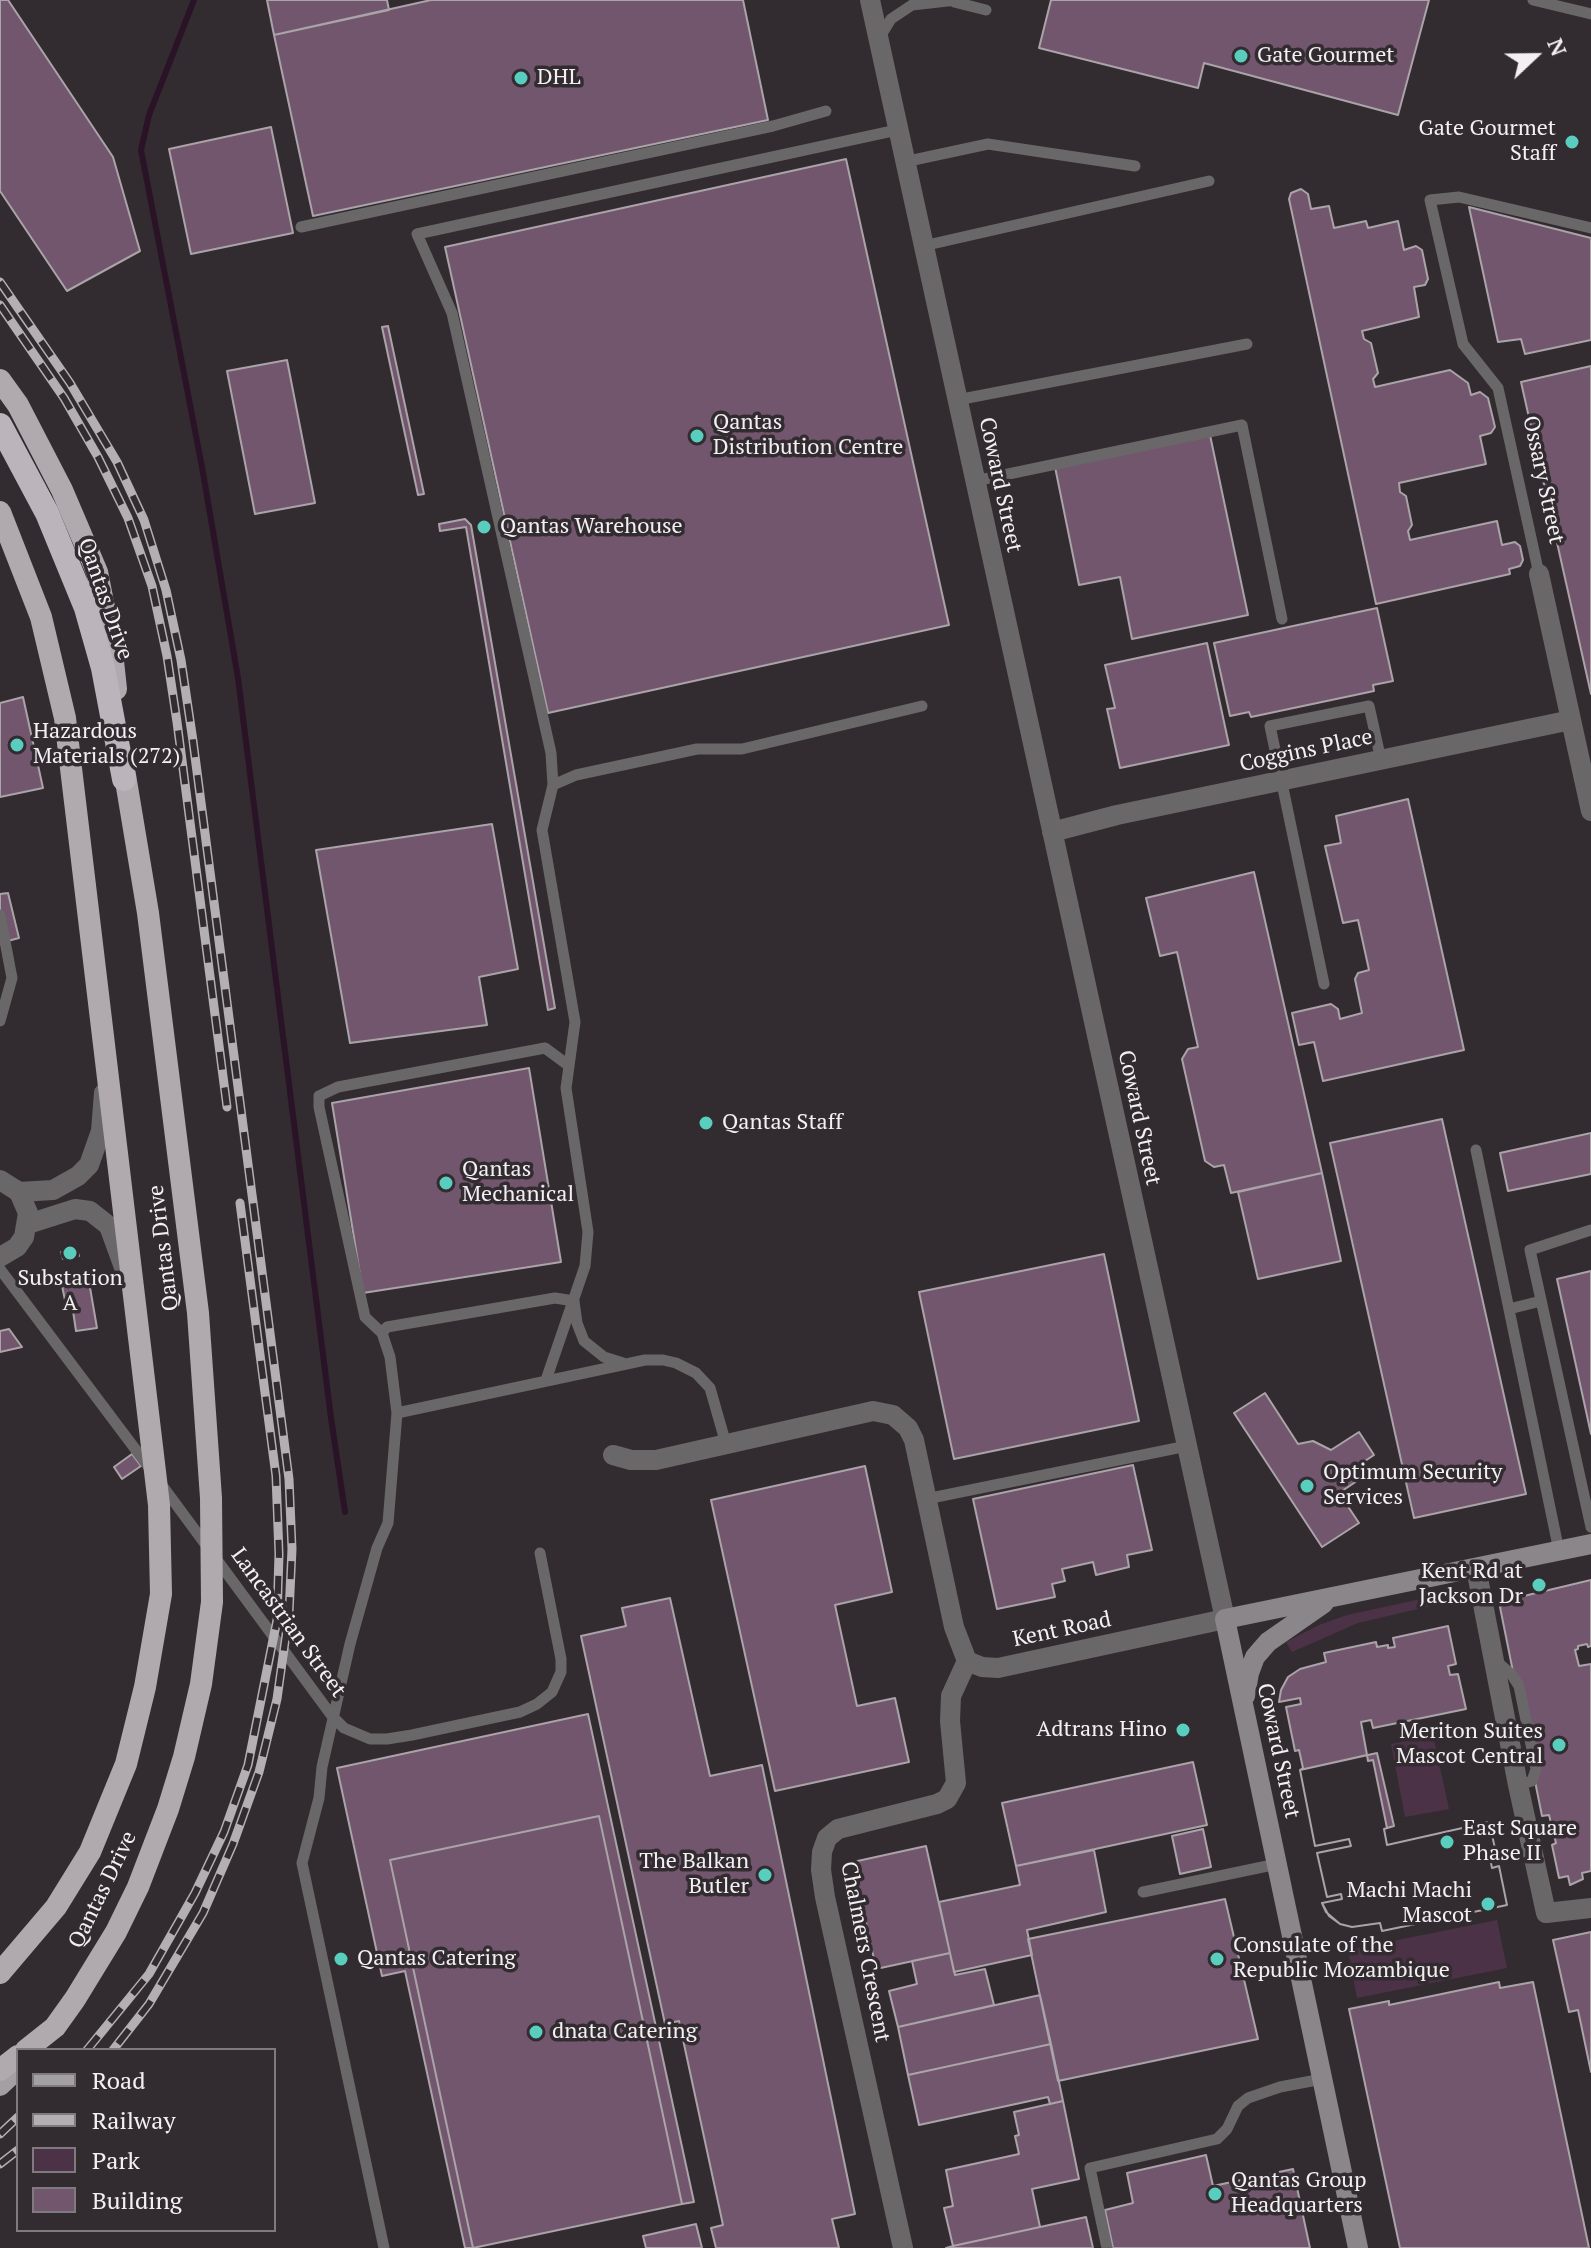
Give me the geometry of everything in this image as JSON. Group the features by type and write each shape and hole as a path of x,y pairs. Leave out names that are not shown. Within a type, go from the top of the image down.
{"highway":[{"path":"0,380 18,405 62,490 97,572 111,643 124,779"},
{"name":"Qantas Drive","path":"0,425 47,513 86,608 103,668 148,913 198,1313 211,1498 212,1602 194,1716 184,1757 155,1845 116,1932 55,2027"},
{"name":"Qantas Drive","path":"0,512 41,617 65,718 159,1505 161,1594 145,1687 126,1764 90,1852 56,1907 0,1973"},
{"path":"29,2048 55,2027"},
{"path":"0,2070 16,2058"}],"main road":[{"name":"Kent Road","path":"1225,1619 1591,1544"},
{"path":"1244,1708 1249,1673 1255,1657 1268,1642 1333,1597"},
{"name":"Coward Street","path":"1225,1619 1358,2248"},
{"name":"Qantas Drive","path":"37,2048 55,2027"},
{"path":"0,2086 16,2071"}],"street":[{"name":"Coward Street","path":"870,0 1225,1619"},
{"name":"Ossary Street","path":"1539,574 1591,811"},
{"name":"Coggins Place","path":"1052,832 1117,815 1571,720"},
{"path":"19,1192 53,1190 78,1176 89,1165 101,1131 105,1061"},
{"path":"0,1180 19,1192 28,1213 24,1237 8,1252"},
{"path":"28,1224 75,1209 90,1211 109,1226 133,1295"},
{"path":"613,1455 631,1460 656,1460 873,1411 893,1415 908,1428 914,1440 954,1627 967,1661"},
{"path":"1476,1568 1546,1913 1591,1908"},
{"name":"Kent Road","path":"967,1661 982,1667 998,1668 1225,1619"},
{"name":"Chalmers Crescent","path":"903,2248 825,1897 822,1852 827,1838 838,1829 947,1799 956,1783 950,1721 951,1696 967,1661"}],"lane":[{"path":"1533,0 1591,14"},
{"path":"878,41 891,19 912,5 955,1 986,10"},
{"path":"301,227 773,126 826,111"},
{"path":"546,1380 585,1266 588,1232 566,1088 575,1022 542,830 553,785 551,753 452,313 417,234 897,130"},
{"path":"904,162 988,144 1135,166"},
{"path":"923,246 1209,181"},
{"name":"Ossary Street","path":"1539,574 1498,388 1463,344 1430,200 1459,197 1591,228"},
{"path":"957,400 1247,344"},
{"path":"975,481 1242,425 1282,619"},
{"path":"553,785 576,775 606,768 697,749 742,749 922,706"},
{"path":"1324,984 1270,726 1369,706 1381,760"},
{"path":"0,915 12,978 0,1021"},
{"path":"384,2248 302,1863 319,1798 322,1767 350,1644 377,1548 388,1523 397,1413 390,1357 382,1333 365,1317 319,1096 338,1087 545,1048 568,1065"},
{"path":"1476,1150 1559,1551"},
{"path":"1591,1230 1530,1250 1591,1527"},
{"path":"8,1252 10,1279"},
{"name":"Lancastrian Street","path":"0,1269 323,1703 344,1728 361,1737 387,1739 503,1717 537,1704 557,1685 562,1666 540,1553"},
{"path":"382,1333 387,1327 540,1300 555,1298 574,1301"},
{"path":"574,1301 577,1323 584,1341 604,1357 625,1364"},
{"path":"1509,1309 1541,1301"},
{"path":"397,1413 645,1360 676,1363 696,1373 710,1388 726,1444"},
{"path":"926,1499 1187,1446"},
{"path":"1143,1892 1277,1864"},
{"path":"1107,2248 1090,2168 1217,2139 1227,2129 1238,2106 1248,2098 1280,2087 1322,2079"}],"green space":[{"path":"1449,1593 1452,1601 1358,1623 1292,1652 1286,1642 1347,1615"},
{"path":"1433,1735 1449,1809 1405,1817 1391,1744"},
{"path":"1497,1920 1507,1968 1357,1998 1348,1950"}],"building":[{"path":"0,0 8,0 113,157 140,251 67,291 0,191"},
{"path":"267,0 387,0 389,10 274,35"},
{"name":"DHL","path":"431,0 743,0 768,120 313,216 274,35"},
{"name":"Gate Gourmet","path":"1051,0 1429,0 1398,115 1204,63 1198,88 1039,48"},
{"path":"271,127 293,233 191,254 169,149"},
{"name":"Qantas Distribution Centre","path":"846,159 949,625 548,713 445,247"},
{"path":"1301,189 1308,194 1311,209 1329,206 1334,228 1366,221 1368,228 1398,221 1404,250 1416,246 1422,250 1428,279 1425,285 1414,287 1419,317 1362,331 1364,339 1371,343 1378,373 1373,379 1375,387 1450,370 1468,383 1471,395 1480,392 1488,398 1495,427 1491,433 1480,436 1486,464 1399,483 1400,492 1406,496 1412,525 1408,531 1410,540 1497,521 1502,545 1515,542 1520,546 1523,560 1520,566 1509,569 1510,574 1376,604 1289,199 1291,193"},
{"path":"1469,207 1591,238 1591,340 1525,354 1521,339 1498,342"},
{"path":"388,326 424,494 418,495 382,327"},
{"path":"287,360 315,503 255,514 227,371"},
{"path":"1591,366 1591,694 1521,382"},
{"path":"1210,435 1248,615 1132,639 1120,577 1079,585 1055,467"},
{"path":"465,519 471,525 555,1008 548,1010 466,527 440,531 439,524"},
{"path":"1377,608 1393,681 1373,685 1374,691 1251,717 1249,712 1230,716 1214,643"},
{"path":"1207,643 1229,745 1120,768 1107,709 1115,708 1105,665"},
{"name":"Hazardous Materials (272)","path":"23,697 43,788 0,797 0,703"},
{"path":"1408,799 1464,1050 1323,1081 1314,1042 1299,1045 1292,1013 1331,1004 1338,1009 1340,1019 1362,1013 1355,979 1358,973 1369,970 1358,920 1343,923 1325,846 1341,843 1336,816"},
{"path":"492,824 518,969 479,977 487,1025 350,1043 316,850"},
{"path":"1254,872 1322,1173 1231,1193 1224,1165 1214,1167 1205,1161 1182,1059 1188,1049 1198,1047 1177,952 1160,956 1146,898"},
{"path":"8,893 19,938 0,943 0,894"},
{"name":"Qantas Mechanical","path":"529,1068 561,1262 363,1293 332,1103"},
{"path":"1442,1119 1526,1494 1414,1518 1330,1143"},
{"path":"1591,1133 1591,1174 1508,1191 1500,1153"},
{"path":"1322,1173 1341,1261 1258,1279 1238,1192"},
{"name":"Substation A","path":"77,1249 79,1256 63,1259 61,1252"},
{"path":"1104,1254 1139,1421 954,1459 919,1292"},
{"path":"1591,1271 1591,1434 1557,1279"},
{"path":"88,1276 97,1328 76,1331 72,1304 66,1305 61,1281"},
{"path":"9,1329 22,1347 0,1352 0,1331"},
{"path":"1265,1393 1298,1444 1313,1441 1331,1450 1359,1432 1374,1455 1362,1463 1369,1473 1339,1493 1359,1523 1322,1547 1234,1413"},
{"path":"132,1454 141,1466 122,1479 114,1467"},
{"path":"1133,1465 1152,1550 1127,1555 1129,1567 1096,1575 1093,1562 1062,1569 1065,1581 1052,1584 1055,1597 997,1609 973,1499"},
{"path":"865,1466 892,1592 835,1605 857,1706 895,1698 909,1762 775,1791 711,1500"},
{"name":"Meriton Suites Mascot Central","path":"1591,1580 1591,1646 1578,1646 1575,1650 1579,1666 1591,1664 1591,1871 1582,1873 1583,1879 1570,1885 1568,1876 1559,1878 1552,1845 1556,1843 1549,1815 1542,1816 1500,1607 1507,1600"},
{"path":"670,1598 710,1776 762,1765 855,2214 832,2219 839,2248 716,2248 711,2228 723,2225 679,2021 665,2024 581,1636 626,1626 622,1608"},
{"path":"1448,1626 1456,1664 1448,1666 1450,1675 1458,1674 1466,1709 1373,1728 1371,1720 1361,1722 1367,1755 1300,1770 1303,1768 1299,1750 1295,1751 1286,1707 1301,1704 1300,1698 1279,1702 1288,1677 1300,1669 1326,1662 1324,1653 1376,1642 1377,1647 1395,1647 1393,1638"},
{"path":"588,1714 694,2202 682,2204 599,1816 390,1860 473,2248 465,2248 405,1971 382,1976 337,1768"},
{"name":"East Square Phase II","path":"1377,1753 1394,1826 1384,1829 1387,1845 1489,1822 1497,1857 1490,1858 1492,1868 1499,1866 1507,1905 1382,1931 1380,1923 1352,1927 1340,1924 1326,1912 1322,1903 1342,1899 1341,1894 1327,1897 1317,1853 1351,1846 1349,1839 1315,1846 1300,1770"},
{"name":"East Square Phase II","path":"1367,1755 1368,1761 1373,1760 1387,1828 1384,1829 1387,1845 1489,1822 1497,1857 1490,1858 1492,1868 1499,1866 1507,1905 1382,1931 1380,1923 1352,1927 1340,1924 1329,1916 1322,1903 1342,1899 1341,1894 1327,1897 1317,1853 1351,1846 1349,1839 1315,1846 1300,1770"},
{"path":"1193,1762 1207,1825 1016,1866 1002,1803"},
{"name":"dnata Catering","path":"599,1816 682,2204 473,2248 390,1860"},
{"path":"1203,1829 1211,1867 1180,1874 1172,1836"},
{"path":"926,1846 950,1953 876,1969 853,1862"},
{"path":"1094,1850 1106,1912 1027,1930 1032,1955 954,1972 939,1902 1020,1885 1016,1866"},
{"path":"1225,1899 1258,2039 1058,2081 1028,1939"},
{"path":"1591,1932 1591,2072 1578,2010 1569,2012 1553,1940"},
{"path":"950,1953 955,1975 985,1969 994,2005 898,2027 889,1991 917,1984 912,1961"},
{"path":"1499,1982 1500,1988 1533,1982 1589,2248 1400,2248 1349,2009 1389,2001 1389,2005"},
{"path":"1040,1995 1051,2044 908,2075 898,2027"},
{"path":"1051,2044 1063,2101 1050,2104 1048,2097 919,2125 908,2075"},
{"path":"1063,2101 1079,2179 1032,2189 1040,2227 953,2246 944,2208 953,2206 946,2170 1019,2154 1014,2112"},
{"name":"Qantas Group Headquarters","path":"1206,2155 1213,2186 1293,2169 1310,2248 1113,2248 1105,2210 1133,2203 1127,2173"},
{"path":"1086,2217 1093,2248 946,2248 953,2246"},
{"path":"696,2224 702,2248 646,2248 643,2236"}],"waterway":[{"path":"194,0 149,115 141,150 202,467 238,678 345,1512"}],"railway":[{"path":"0,282 70,383 117,462 144,520 166,590 181,660 193,741 289,1479 292,1549 289,1613 277,1699 259,1772 233,1844 203,1913 149,2004 115,2048"},
{"path":"0,305 64,398 98,457 128,518 152,586 177,722 227,1107"},
{"path":"89,2048 149,1974 195,1893 224,1832 248,1765 277,1620 279,1554 276,1476 240,1203"},
{"path":"0,2134 16,2119"},
{"path":"0,2164 16,2152"}],"place":[{"name":"Gate Gourmet","path":"1241,56"},
{"name":"DHL","path":"521,78"},
{"name":"Gate Gourmet Staff","path":"1572,142"},
{"name":"Qantas Distribution Centre","path":"697,436"},
{"name":"Qantas Warehouse","path":"484,527"},
{"name":"Hazardous Materials (272)","path":"17,745"},
{"name":"Qantas Staff","path":"706,1123"},
{"name":"Qantas Mechanical","path":"446,1183"},
{"name":"Substation A","path":"70,1253"},
{"name":"Optimum Security Services","path":"1307,1486"},
{"name":"Kent Rd at Jackson Dr","path":"1539,1585"},
{"name":"Adtrans Hino","path":"1183,1730"},
{"name":"Meriton Suites Mascot Central","path":"1559,1745"},
{"name":"East Square Phase II","path":"1447,1842"},
{"name":"The Balkan Butler","path":"765,1875"},
{"name":"Machi Machi Mascot","path":"1488,1904"},
{"name":"Qantas Catering","path":"341,1959"},
{"name":"Consulate of the Republic Mozambique","path":"1217,1959"},
{"name":"dnata Catering","path":"536,2032"},
{"name":"Qantas Group Headquarters","path":"1215,2194"}]}
